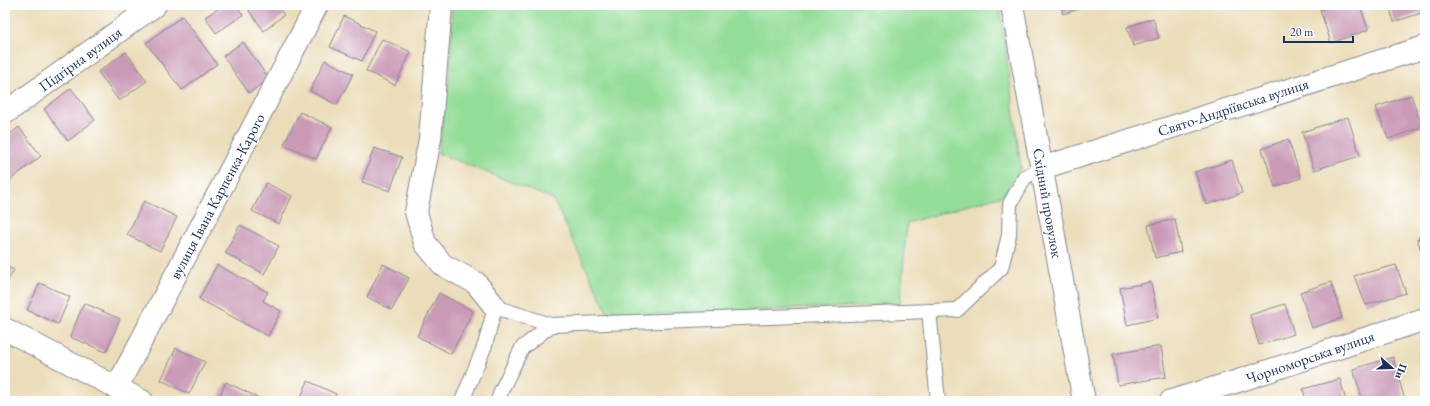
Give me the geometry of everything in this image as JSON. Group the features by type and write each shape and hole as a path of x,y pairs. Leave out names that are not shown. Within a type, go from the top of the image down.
{"street":[{"name":"Підгірна вулиця","path":"5,113 155,5"},
{"name":"вулиця Івана Карпенка-Карого","path":"117,387 317,5"},
{"path":"441,5 430,139 416,212 425,243 443,265 476,283 495,307"},
{"name":"Східний провулок","path":"1012,5 1084,401"},
{"name":"Свято-Андріївська вулиця","path":"1042,168 1425,47"},
{"name":"Чорноморська вулиця","path":"1172,401 1238,381 1425,319"},
{"path":"5,329 142,401"}],"lane":[{"path":"462,401 485,345 495,307 551,325 957,310 1001,268 1009,235 1010,204 1025,177 1042,168"},
{"path":"929,311 938,401"},
{"path":"498,401 501,391 522,348 551,325"}],"green space":[{"path":"451,5 1000,5 1021,169 1003,195 907,223 900,305 609,316 553,199 438,153 449,78 452,32"}],"building":[{"path":"224,5 236,5 243,15 216,33 205,17"},
{"path":"256,5 276,5 284,15 264,31 249,11"},
{"path":"1061,5 1092,5 1063,14"},
{"path":"1335,5 1360,5 1368,30 1331,43 1320,10"},
{"path":"1389,5 1422,5 1424,12 1394,22"},
{"path":"182,16 217,64 182,90 146,43"},
{"path":"344,16 375,31 362,61 330,47"},
{"path":"1153,18 1159,38 1133,46 1127,27"},
{"path":"382,39 411,52 395,85 366,71"},
{"path":"243,42 269,79 249,93 223,56"},
{"path":"126,52 147,81 119,101 98,72"},
{"path":"325,60 353,74 337,105 310,91"},
{"path":"71,88 95,120 68,141 44,109"},
{"path":"1411,95 1422,127 1388,139 1376,107"},
{"path":"300,112 332,127 316,159 284,144"},
{"path":"1348,117 1360,156 1314,170 1302,132"},
{"path":"19,127 41,156 5,184 5,138"},
{"path":"1288,139 1301,178 1275,187 1262,149"},
{"path":"374,148 402,157 390,191 362,182"},
{"path":"1232,160 1242,193 1206,205 1195,172"},
{"path":"266,183 292,196 279,224 252,211"},
{"path":"144,201 177,217 160,251 127,235"},
{"path":"1175,219 1181,252 1155,258 1148,225"},
{"path":"240,225 279,246 264,274 225,253"},
{"path":"1425,236 1425,261 1417,239"},
{"path":"383,264 409,278 392,310 367,297"},
{"path":"5,265 14,270 5,285"},
{"path":"217,265 268,292 263,301 281,311 268,336 199,299"},
{"path":"1396,265 1406,293 1366,305 1354,276"},
{"path":"1151,282 1158,318 1127,325 1120,288"},
{"path":"1331,282 1342,318 1312,328 1300,292"},
{"path":"40,283 70,297 58,324 27,310"},
{"path":"439,293 473,311 451,354 417,336"},
{"path":"84,303 120,319 106,352 70,337"},
{"path":"1285,304 1294,334 1259,345 1250,315"},
{"path":"1161,346 1166,377 1118,385 1113,354"},
{"path":"176,348 205,362 189,394 161,380"},
{"path":"1425,349 1425,365 1421,351"},
{"path":"1393,357 1405,401 1363,401 1353,369"},
{"path":"1340,379 1346,401 1306,401 1303,389"},
{"path":"308,381 336,394 333,401 299,401"},
{"path":"226,382 259,398 257,401 217,401"}]}
